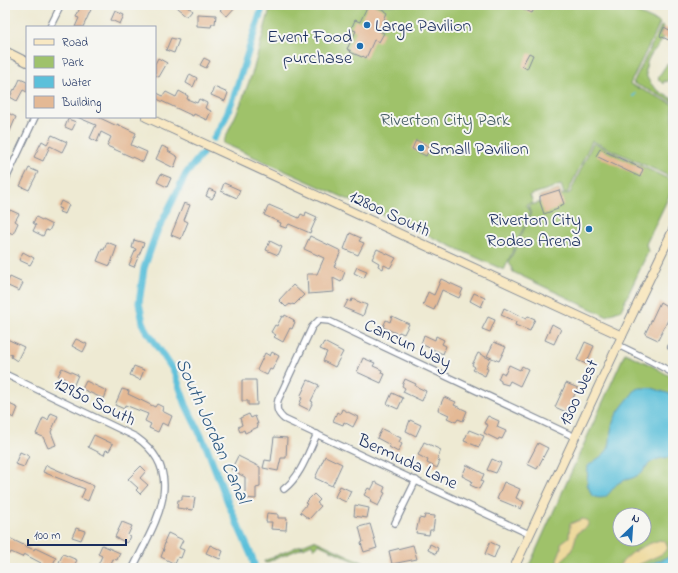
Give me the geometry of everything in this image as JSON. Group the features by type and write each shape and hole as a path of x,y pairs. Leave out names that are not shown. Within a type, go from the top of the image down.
{"street":[{"path":"50,26 61,5"},
{"path":"5,51 26,62"},
{"path":"5,181 35,118"},
{"name":"12800 South","path":"148,118 480,272 622,336"},
{"name":"1300 West","path":"514,568 673,230"},
{"name":"Cancun Way","path":"277,411 278,400 312,327 319,320 324,320 576,437"},
{"path":"618,345 673,373"},
{"name":"12950 South","path":"5,374 136,437 151,450 161,468 164,488 161,507 133,568"},
{"name":"Bermuda Lane","path":"277,411 284,419 529,534"},
{"path":"284,489 297,477 317,434"},
{"path":"395,524 416,480"}],"green space":[{"name":"Riverton City Park","path":"271,5 621,5 660,23 630,84 673,104 673,178 592,141 568,192 564,194 561,185 530,195 533,203 526,205 530,214 504,270 223,143 239,108 253,71"},
{"path":"661,26 663,27 660,36 663,38 650,56 646,71 650,83 660,92 673,99 673,102 633,83"},
{"path":"667,64 673,67 673,82 668,80 667,82 664,81 663,84 658,79"},
{"name":"Riverton City Rodeo Arena","path":"593,143 673,181 673,188 646,244 648,252 621,310 606,316 513,272 509,262 531,214 528,206 541,202 540,196 559,190 562,195 570,193"},
{"path":"625,353 649,364 673,378 673,568 528,568"},
{"path":"314,540 375,568 370,568 318,544 314,549 312,544 303,548 302,545"},
{"path":"301,545 302,548 265,563 264,561"}],"sand":[{"path":"582,519 586,520 588,524 585,529 577,533 571,551 562,561 564,568 558,568 557,559 561,549 561,543 569,537 570,524"},
{"path":"660,540 666,542 668,548 662,554 634,568 617,568 636,550 643,547 652,547 652,543"}],"water":[{"path":"652,388 673,395 673,457 653,461 639,474 620,482 609,494 602,498 592,496 587,484 588,466 602,455 609,447 611,428 616,416 636,389"},
{"path":"673,555 673,568 640,568"}],"building":[{"path":"81,5 93,5 83,26 75,26 79,18 76,17"},
{"path":"179,5 186,5 192,10 187,16 177,8"},
{"path":"225,5 237,5 227,16 220,10"},
{"name":"Large Pavilion","path":"368,5 374,5 387,13 379,31 384,33 379,42 374,40 366,58 350,52 351,51 347,49 356,31 351,29 355,20 360,22"},
{"path":"524,5 534,7 531,13 522,9"},
{"path":"115,11 124,15 120,24 111,20"},
{"path":"197,14 216,15 215,24 212,24 211,27 197,26"},
{"path":"664,27 673,32 673,42 660,36"},
{"path":"171,38 179,40 174,53 166,50"},
{"path":"529,53 533,55 527,69 522,66"},
{"path":"158,58 167,63 159,77 156,76 156,62"},
{"path":"204,58 210,61 206,68 200,65"},
{"path":"190,74 197,78 193,87 186,83"},
{"path":"20,79 26,82 26,92 23,90 17,101 10,97 14,89 15,90"},
{"path":"214,87 228,93 225,101 211,95"},
{"path":"179,91 188,96 187,99 197,103 199,99 207,103 205,108 211,111 207,120 194,114 193,116 156,98 156,92 163,96 166,92 176,97"},
{"path":"8,113 16,117 5,143 5,120"},
{"path":"79,118 100,118 136,133 131,145 147,152 143,162 107,146 111,137 101,132 97,142 90,138 96,125"},
{"path":"68,119 76,122 72,130 65,127"},
{"path":"52,135 67,142 62,152 50,146 43,161 34,157 42,141 47,144"},
{"name":"Small Pavilion","path":"416,140 430,147 426,156 412,149"},
{"path":"162,146 169,149 168,151 178,157 174,168 156,159"},
{"path":"600,149 643,169 640,177 596,156"},
{"path":"29,168 38,172 29,190 20,186"},
{"path":"161,174 171,178 167,187 157,182"},
{"path":"224,183 240,190 237,198 221,191"},
{"path":"209,189 216,192 212,199 206,196"},
{"path":"559,190 564,204 557,207 558,209 544,214 540,202 540,196"},
{"path":"61,201 69,205 65,214 59,212 61,209 58,208"},
{"path":"184,203 190,205 184,220 188,222 181,239 171,235"},
{"path":"269,205 299,218 301,214 305,216 306,212 317,217 310,233 289,224 286,228 280,226 281,223 264,215"},
{"path":"10,210 19,214 15,221 18,223 13,234 9,232 5,242 5,221"},
{"path":"36,217 52,225 49,231 46,230 43,236 33,231 36,225 33,223"},
{"path":"350,233 361,238 359,241 364,243 358,255 344,249"},
{"path":"310,236 341,251 334,267 345,272 341,282 333,278 334,292 308,294 307,274 317,274 324,258 304,249"},
{"path":"134,240 144,243 134,267 129,265 136,249 132,248"},
{"path":"270,241 282,247 278,255 266,250"},
{"path":"107,242 117,246 110,266 97,261"},
{"path":"377,249 396,258 390,268 384,265 383,269 378,266 379,263 372,259"},
{"path":"23,252 34,258 30,265 19,260"},
{"path":"357,267 367,271 364,278 354,273"},
{"path":"10,277 23,283 19,291 6,285"},
{"path":"441,279 463,289 459,298 442,290 434,310 423,305 428,292 434,295"},
{"path":"293,285 304,295 294,305 290,304 286,307 279,300"},
{"path":"474,293 485,298 481,307 470,301"},
{"path":"352,299 367,305 363,316 344,308 348,300 351,302"},
{"path":"660,302 673,310 658,340 645,334"},
{"path":"504,308 526,319 528,316 535,319 530,331 515,325 516,322 501,315"},
{"path":"285,315 295,322 292,329 290,328 283,342 274,337 276,335 271,332 275,325 277,326 282,316 284,317"},
{"path":"392,316 409,324 404,334 399,332 398,334 383,327 386,320 390,322"},
{"path":"488,317 495,320 490,332 482,329"},
{"path":"552,324 561,329 554,344 545,340"},
{"path":"424,335 435,340 436,336 444,340 442,344 446,346 443,354 421,344"},
{"path":"5,338 24,347 17,361 11,357 12,355 5,352"},
{"path":"76,339 87,344 83,352 72,346"},
{"path":"324,342 343,352 335,367 323,361 327,352 320,349"},
{"path":"494,342 506,347 499,361 487,356"},
{"path":"585,342 594,346 586,364 577,360"},
{"path":"272,352 279,356 272,370 270,369 267,375 257,370 265,353 270,356"},
{"path":"478,353 490,359 486,368 488,369 485,376 473,370 475,367 472,365"},
{"path":"363,358 375,363 373,366 382,370 381,373 385,374 381,383 357,372"},
{"path":"509,365 520,370 522,366 528,369 520,386 510,381 508,385 501,383 498,379 501,372 505,374"},
{"path":"134,366 144,370 140,380 130,375"},
{"path":"62,368 78,375 73,387 64,382 65,379 58,376"},
{"path":"405,379 426,391 422,401 403,392 405,388 402,386"},
{"path":"242,380 256,380 257,405 248,405 248,401 242,401"},
{"path":"308,380 319,385 311,401 313,402 309,410 299,405 302,398 300,397"},
{"path":"86,381 107,391 104,399 82,389"},
{"path":"566,383 578,388 566,412 555,407"},
{"path":"122,389 129,391 128,394 155,407 157,404 163,407 162,411 172,416 168,426 162,423 158,432 149,428 151,424 145,421 148,414 125,405 124,409 115,405"},
{"path":"392,393 403,398 398,409 387,404"},
{"path":"444,397 456,402 454,405 467,411 463,421 458,419 456,422 447,418 449,415 438,410"},
{"path":"5,402 18,408 14,418 5,414"},
{"path":"342,409 358,417 353,427 344,422 343,425 333,421 337,412 340,414"},
{"path":"51,413 58,416 51,432 56,445 48,448 43,437 36,434 43,418 48,420"},
{"path":"249,414 251,418 255,416 258,427 245,433 244,430 240,432 238,427 242,425 240,418"},
{"path":"488,416 499,421 497,427 506,431 502,439 499,438 498,440 484,433 488,425 484,423"},
{"path":"410,420 421,425 416,436 406,431"},
{"path":"382,429 401,438 399,442 402,444 398,452 389,447 390,445 377,438"},
{"path":"469,430 484,436 479,447 464,441"},
{"path":"94,435 113,444 109,451 106,450 104,455 88,447"},
{"path":"274,437 287,438 286,458 281,458 278,471 263,468 265,460 271,461"},
{"path":"424,442 441,450 437,460 440,461 437,468 427,463 428,460 418,455"},
{"path":"538,443 548,448 537,469 527,464"},
{"path":"20,452 29,456 24,467 15,464"},
{"path":"238,456 260,467 260,487 256,488 256,499 245,498 245,477 231,470"},
{"path":"325,456 342,464 332,486 315,478"},
{"path":"492,459 501,463 496,473 487,470"},
{"path":"46,465 94,486 88,501 81,498 85,489 43,472"},
{"path":"467,465 484,474 481,481 483,482 479,489 470,485 472,481 462,476"},
{"path":"141,466 146,471 140,478 148,485 140,494 136,490 138,488 128,479"},
{"path":"375,482 385,487 383,492 385,493 378,506 370,502 371,499 364,495 368,488 371,490"},
{"path":"504,482 520,489 516,498 524,502 521,509 497,499"},
{"path":"340,486 351,491 346,502 335,497"},
{"path":"314,494 320,500 317,503 321,506 309,519 300,512 307,504 305,503"},
{"path":"182,496 195,497 193,510 177,508 178,500 182,500"},
{"path":"355,505 369,508 367,518 354,516"},
{"path":"267,513 278,514 278,518 287,518 286,530 271,529 272,522 266,522"},
{"path":"425,515 435,516 433,530 430,530 429,535 416,533 419,518 424,519"},
{"path":"122,522 132,526 128,535 130,536 127,543 115,537"},
{"path":"370,524 377,548 364,552 359,527"},
{"path":"76,528 85,531 81,540 72,537"},
{"path":"168,533 183,540 179,548 184,550 181,558 178,557 175,564 161,557 164,549 164,542"},
{"path":"9,538 34,550 35,548 56,558 51,568 44,568 40,566 41,563 24,554 22,557 11,552 10,554 5,552 5,545"},
{"path":"490,542 499,546 494,558 485,554"},
{"path":"430,544 438,548 436,554 428,550"},
{"path":"102,545 120,553 117,560 113,559 109,568 98,565 102,556 98,554"},
{"path":"210,545 223,551 220,559 206,553"},
{"path":"413,545 417,559 392,564 389,551"},
{"path":"63,554 77,560 73,568 59,562"}],"waterway":[{"name":"South Jordan Canal","path":"214,138 224,121 234,96 263,5"},
{"name":"South Jordan Canal","path":"202,154 186,174 156,234 144,268 139,303 144,327 174,371 186,405 207,448 229,505 252,557 255,568"}],"place":[{"name":"Large Pavilion","path":"367,25"},
{"name":"Event Food purchase","path":"360,46"},
{"name":"Small Pavilion","path":"421,148"},
{"name":"Riverton City Rodeo Arena","path":"589,229"}]}
